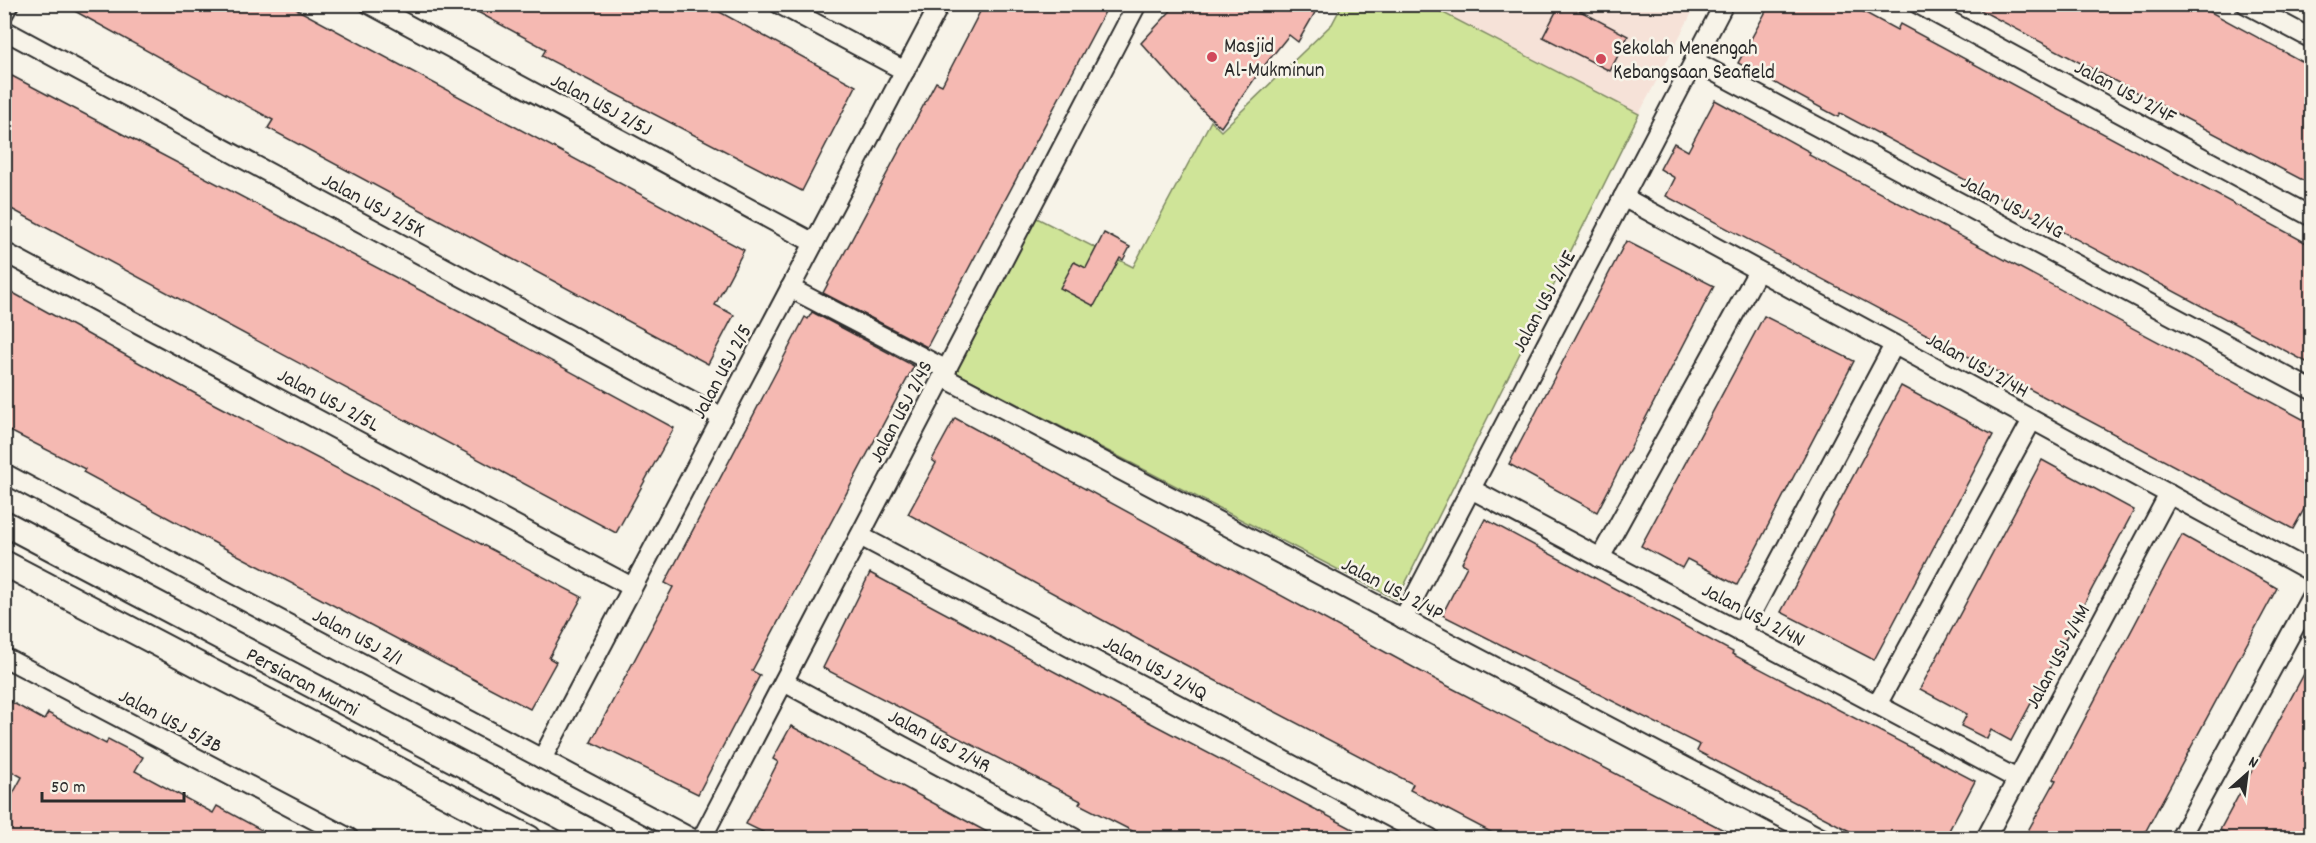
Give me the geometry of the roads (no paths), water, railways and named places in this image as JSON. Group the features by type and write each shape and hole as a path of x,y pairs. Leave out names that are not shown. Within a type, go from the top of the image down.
{"main road":[{"name":"Persiaran Murni","path":"4,523 602,838"},
{"name":"Persiaran Murni","path":"4,563 529,838"},
{"path":"478,812 501,838"}],"street":[{"path":"4,13 9,4"},
{"name":"Jalan USJ 2/5J","path":"369,4 814,243"},
{"path":"779,4 905,71"},
{"name":"Jalan USJ 2/5","path":"542,759 940,4"},
{"name":"Jalan USJ 2/4S","path":"702,838 1137,4"},
{"name":"Jalan USJ 2/4E","path":"1402,619 1724,4"},
{"name":"Jalan USJ 2/4F","path":"1918,4 2312,217"},
{"path":"2246,4 2312,39"},
{"name":"Jalan USJ 2/5K","path":"4,30 722,417"},
{"name":"Jalan USJ 2/4G","path":"1694,61 2312,390"},
{"name":"Jalan USJ 2/4H","path":"1623,197 2312,572"},
{"name":"Jalan USJ 2/5L","path":"4,252 632,587"},
{"path":"1600,558 1758,270"},
{"name":"Jalan USJ 2/4P","path":"790,288 945,374 1402,619 1821,838"},
{"path":"1741,633 1894,345"},
{"path":"1877,705 2032,420"},
{"name":"Jalan USJ 2/1","path":"4,473 691,838"},
{"name":"Jalan USJ 2/4N","path":"1471,489 2017,779"},
{"name":"Jalan USJ 2/4M","path":"1986,838 2169,494"},
{"name":"Jalan USJ 2/4Q","path":"860,536 1430,838"},
{"path":"2180,838 2312,595"},
{"name":"Jalan USJ 5/3B","path":"4,657 349,838"},
{"name":"Jalan USJ 2/4R","path":"784,682 1074,838"}],"place":[{"name":"Masjid Al-Mukminun","path":"1212,57"},
{"name":"Sekolah Menengah Kebangsaan Seafield","path":"1601,59"}]}
